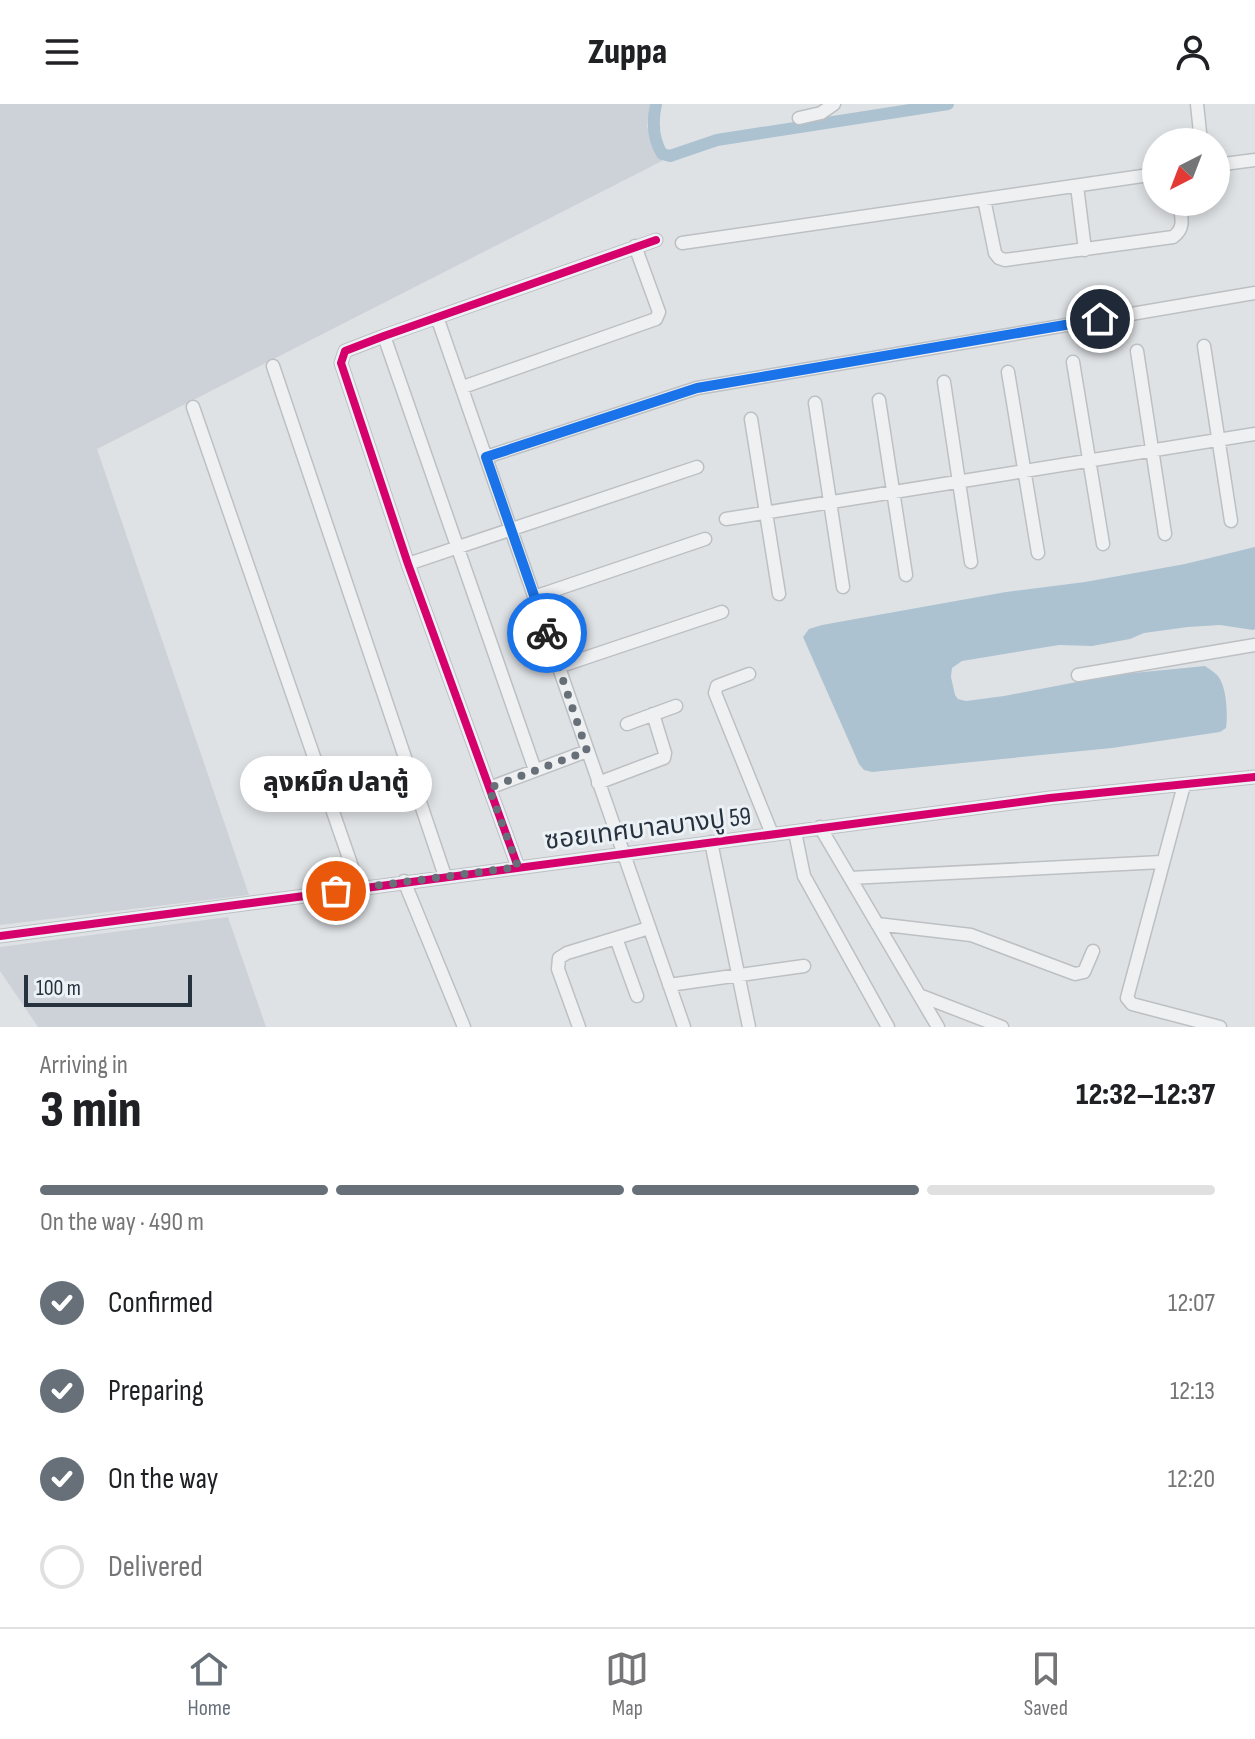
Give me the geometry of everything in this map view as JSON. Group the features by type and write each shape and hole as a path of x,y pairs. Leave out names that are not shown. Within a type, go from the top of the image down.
{"street":[{"path":"799,118 821,113 834,104"},
{"path":"1197,104 1200,128"},
{"path":"1230,163 1255,160"},
{"path":"682,243 1142,176"},
{"path":"1077,186 1085,250"},
{"path":"984,199 995,253 1005,260 1173,237 1180,233 1181,216"},
{"path":"518,867 408,564 341,363 345,351 656,240"},
{"path":"463,387 656,319 659,312 635,246"},
{"path":"486,457 697,388 1255,293"},
{"path":"437,317 683,1027"},
{"path":"384,336 535,770"},
{"path":"1204,346 1231,521"},
{"path":"1137,351 1165,534"},
{"path":"1073,362 1103,544"},
{"path":"273,366 445,876"},
{"path":"1008,372 1038,553"},
{"path":"944,382 971,562"},
{"path":"879,400 906,575"},
{"path":"815,403 843,587"},
{"path":"193,407 359,887"},
{"path":"751,419 779,594"},
{"path":"726,519 1255,434"},
{"path":"408,564 697,467"},
{"path":"534,597 705,539"},
{"path":"558,667 722,612"},
{"path":"1078,675 1255,645"},
{"path":"749,674 717,686 715,693 772,834"},
{"path":"627,724 676,706"},
{"path":"598,783 664,758 653,714"},
{"path":"489,788 587,751"},
{"name":"ซอยเทศบาลบางปู 59","path":"0,936 820,827 1050,798 1255,777"},
{"path":"1184,785 1127,993 1128,1001 1220,1027"},
{"path":"820,827 938,1027"},
{"path":"795,832 804,876 888,1027"},
{"path":"711,842 749,1027"},
{"path":"850,878 1162,862"},
{"path":"404,881 464,1027"},
{"path":"877,924 971,935 1075,974 1084,972 1093,951"},
{"path":"579,1027 558,969 559,958 649,928"},
{"path":"616,938 637,996"},
{"path":"669,985 804,966"},
{"path":"919,995 1002,1027"}],"shaded area":[{"path":"0,104 650,104 647,126 662,161 97,449 249,895 0,925"},
{"path":"228,917 266,1027 38,1027 0,971 0,947"}],"water":[{"path":"1255,547 1253,630 1220,625 1188,627 1144,633 1130,639 1092,646 1059,645 962,661 952,668 955,695 966,701 1113,675 1205,666 1220,679 1225,692 1226,728 1220,732 1112,748 872,772 864,770 859,764 803,637 809,629 822,625 1185,564"}],"waterway":[{"path":"656,104 655,136 662,154 670,156 717,140 948,104"}],"cycle path":[{"path":"518,867 408,564 341,363 345,351 656,240"},
{"path":"0,936 1050,798 1255,777"}],"way so far":[{"path":"336,891 518,867 489,788 587,751 547,633"}],"place":[{"name":"ลุงหมึก ปลาตู้","path":"336,891"}],"route":[{"path":"547,633 486,457 697,388 1100,319"}]}
